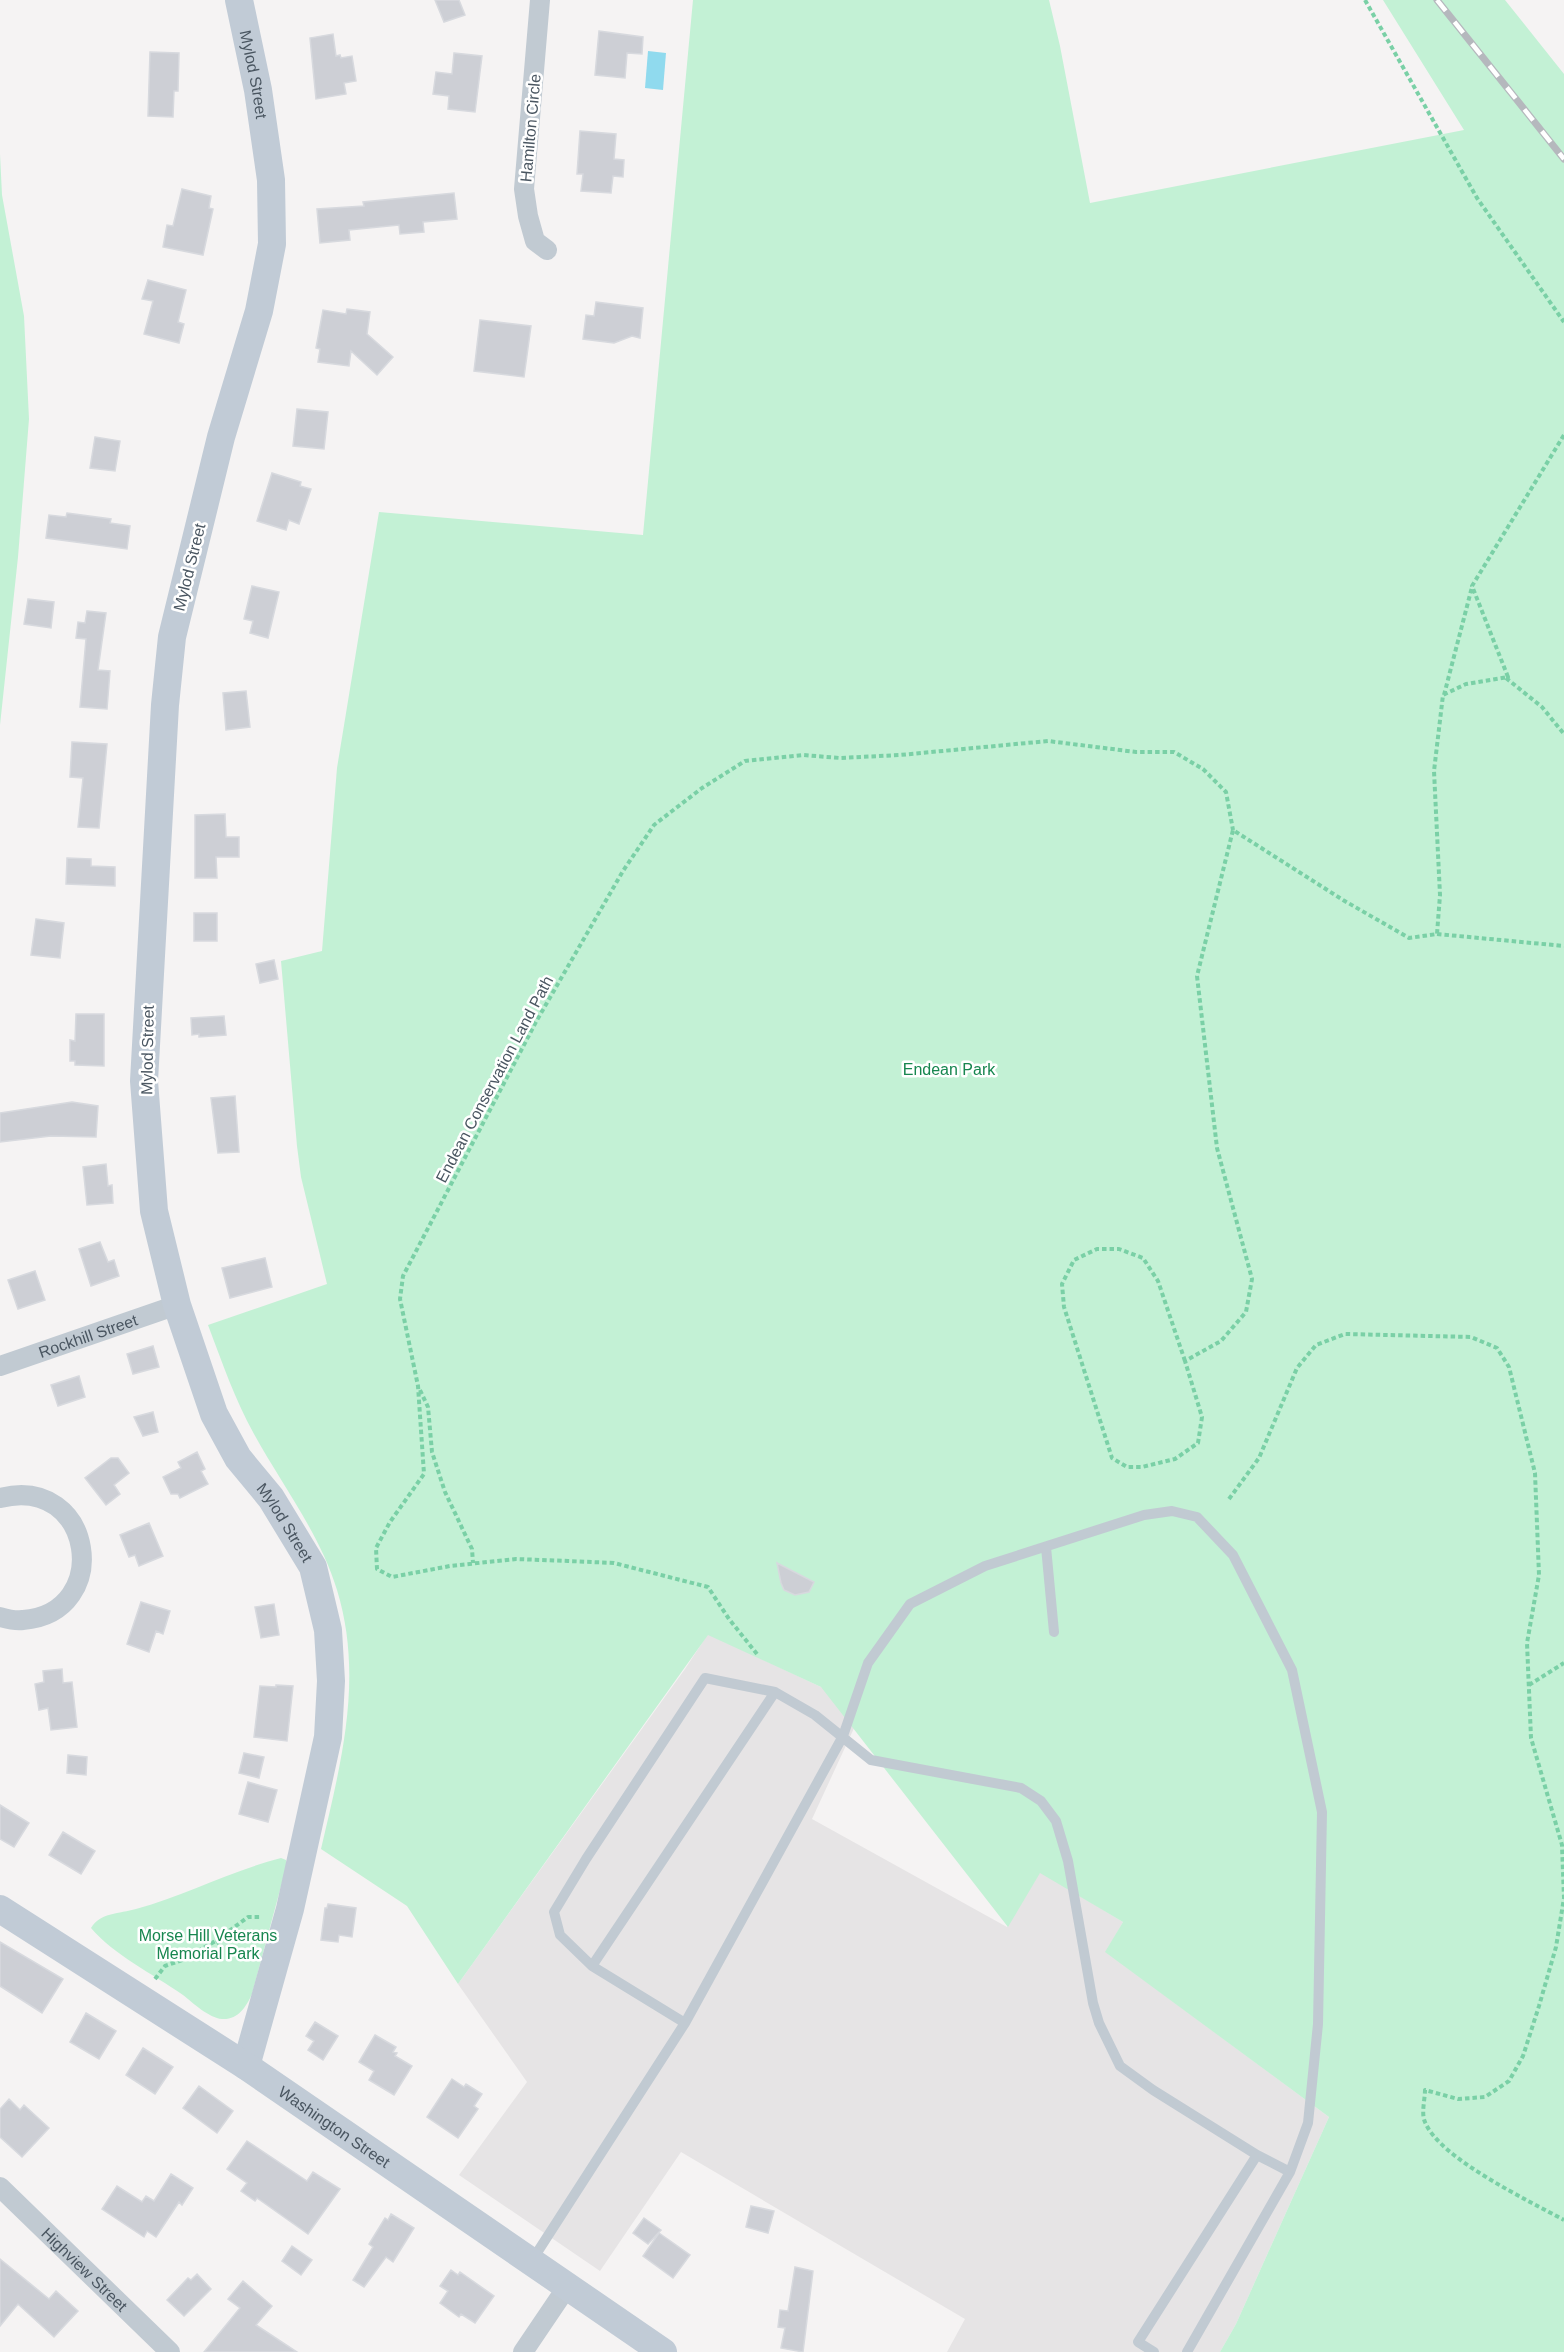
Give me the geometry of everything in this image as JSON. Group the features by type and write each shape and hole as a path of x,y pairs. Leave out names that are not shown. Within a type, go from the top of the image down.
{"street":[{"name":"Mylod Street","path":"239,0 258,90 270,180 272,244 259,311 221,437 172,637 165,705 144,1081 154,1211 177,1305 214,1414 238,1458 271,1498 313,1567 328,1630 331,1681 328,1737 290,1909 246,2066"},
{"name":"Hamilton Circle","path":"540,0 524,189 535,241 547,250"},
{"name":"Rockhill Street","path":"0,1366 177,1305"},
{"path":"0,1498 14,1494 34,1495 52,1503 68,1515 78,1532 83,1551 82,1571 74,1590 62,1605 43,1617 21,1621 0,1617"},
{"name":"Washington Street","path":"0,1909 246,2066 663,2352"},
{"name":"Highview Street","path":"0,2187 170,2352"},
{"path":"523,2352 567,2287"}],"lane":[{"path":"531,2262 685,2023 843,1736 868,1663 910,1604 985,1566 1144,1515 1172,1511 1197,1517 1233,1555 1292,1670 1322,1812 1318,2024 1308,2123 1290,2172 1187,2352"},
{"path":"1046,1547 1054,1632"},
{"path":"685,2023 592,1966 560,1935 554,1912 586,1859 705,1678 775,1692 815,1715 871,1760 968,1780 1021,1788 1041,1801 1056,1821 1068,1861 1093,2003 1099,2023 1120,2066 1152,2090 1257,2155 1290,2172"},
{"path":"592,1966 775,1692"},
{"path":"1154,2352 1138,2342 1257,2155"}],"path":[{"path":"1365,0 1477,198 1564,322"},
{"path":"1437,934 1440,895 1434,771 1443,695 1472,586 1564,435"},
{"path":"1472,586 1508,677 1542,707 1564,734"},
{"path":"1443,695 1466,684 1508,677"},
{"name":"Endean Conservation Land Path","path":"758,1654 729,1619 708,1587 614,1563 516,1559 450,1566 392,1577 377,1569 376,1548 390,1522 424,1474 418,1386 400,1299 403,1276 537,1020 623,871 654,825 702,788 745,761 803,755 840,758 900,755 1048,741 1136,752 1174,752 1203,769 1226,792 1233,830 1197,976 1217,1148 1252,1279 1246,1312 1221,1341 1185,1361"},
{"path":"1233,830 1343,900 1409,938 1437,934 1564,946"},
{"path":"1097,1249 1119,1249 1143,1258 1158,1281 1185,1361 1202,1417 1198,1443 1175,1459 1142,1467 1127,1467 1112,1458 1064,1306 1062,1284 1074,1260 1097,1249"},
{"path":"1229,1499 1259,1458 1297,1368 1316,1345 1345,1334 1471,1337 1497,1348 1509,1367 1535,1473 1539,1575 1527,1643 1531,1738 1562,1845 1564,1898 1556,1947 1523,2056 1509,2081 1485,2097 1458,2099 1425,2090 1424,2120 1436,2142 1500,2186 1564,2220"},
{"path":"418,1386 428,1407 432,1452 445,1492 472,1549 473,1563"},
{"path":"1528,1685 1564,1664"},
{"path":"155,1979 165,1966 185,1959 217,1940 248,1917 259,1916 272,1920"},
{"path":"217,1940 222,1949"}],"shaded area":[{"path":"708,1634 821,1687 861,1713 812,1819 1007,1927 1040,1872 1123,1922 1106,1952 1329,2117 1236,2324 1220,2352 947,2352 965,2319 681,2152 600,2271 459,2175 527,2082 458,1984"}],"green space":[{"name":"Endean Park","path":"693,0 1049,0 1090,203 1464,130 1383,0 1505,0 1564,74 1564,2352 1220,2352 1236,2324 1329,2117 1105,1952 1123,1922 1040,1873 1008,1927 821,1687 708,1635 458,1984 407,1906 321,1849 336,1785 347,1720 349,1656 345,1623 337,1590 321,1549 247,1421 208,1325 327,1284 301,1177 281,961 322,951 337,768 379,512 643,535"},
{"path":"0,154 2,195 24,316 29,419 18,557 0,725"},
{"name":"Morse Hill Veterans Memorial Park","path":"281,1858 286,1860 287,1864 252,1994 244,2008 237,2015 228,2019 217,2018 196,2006 183,1995 122,1956 91,1928 105,1916 155,1903 244,1869"}],"water":[{"path":"648,51 666,53 663,90 645,88"}],"building":[{"path":"435,0 459,0 465,15 444,22"},
{"path":"599,31 643,37 642,54 627,53 625,78 595,75"},
{"path":"333,34 336,56 340,55 341,58 352,56 356,81 344,83 346,94 316,99 310,38"},
{"path":"150,52 179,53 178,91 174,91 173,117 148,116"},
{"path":"454,53 482,56 475,112 448,109 449,96 433,94 436,72 452,74"},
{"path":"580,131 616,134 614,159 624,160 623,177 613,176 611,193 581,191 583,174 577,174"},
{"path":"182,189 211,196 209,208 213,209 203,255 163,247 167,225 173,226"},
{"path":"454,193 457,219 423,222 424,232 400,234 399,225 349,230 350,240 320,243 317,209 364,206 363,202"},
{"path":"148,280 186,290 178,322 184,324 179,343 144,334 153,301 142,299"},
{"path":"596,302 643,308 640,338 632,336 614,343 583,339 586,315 594,316"},
{"path":"347,309 370,312 367,334 393,357 377,375 351,351 349,366 318,362 320,349 316,348 323,310 346,314"},
{"path":"480,320 531,326 524,377 474,371"},
{"path":"297,409 328,412 324,449 293,446"},
{"path":"95,437 120,441 115,471 90,468"},
{"path":"272,473 301,482 300,486 311,489 299,524 289,520 286,530 257,521"},
{"path":"67,513 111,519 110,523 130,526 127,549 46,538 49,515 66,517"},
{"path":"252,586 279,592 268,638 250,633 253,621 244,619"},
{"path":"28,599 54,602 51,628 24,624"},
{"path":"87,611 106,613 98,670 110,671 107,709 80,707 86,639 76,638 78,622 85,623"},
{"path":"246,691 250,727 226,730 223,693"},
{"path":"72,742 107,744 99,828 78,827 83,778 70,777"},
{"path":"225,814 226,837 239,837 239,857 216,857 217,878 195,878 195,815"},
{"path":"67,858 91,859 91,866 115,867 115,886 66,884"},
{"path":"194,913 217,913 217,941 194,941"},
{"path":"36,919 64,923 60,958 31,955"},
{"path":"274,960 278,979 260,983 256,964"},
{"path":"76,1014 104,1014 104,1066 75,1065 75,1061 70,1061 70,1040 75,1041"},
{"path":"224,1016 226,1035 199,1037 199,1034 192,1035 191,1018"},
{"path":"235,1096 239,1152 218,1153 211,1098"},
{"path":"72,1102 98,1106 96,1137 51,1136 0,1142 0,1113"},
{"path":"106,1164 108,1186 112,1185 113,1203 87,1205 83,1167"},
{"path":"100,1242 108,1262 114,1260 119,1276 91,1286 79,1249"},
{"path":"265,1258 272,1287 230,1298 222,1268"},
{"path":"35,1271 45,1300 18,1309 8,1280"},
{"path":"153,1346 159,1367 133,1374 127,1354"},
{"path":"79,1376 85,1397 58,1406 51,1385"},
{"path":"153,1412 158,1432 143,1436 134,1417"},
{"path":"197,1452 205,1469 201,1471 208,1484 180,1498 178,1494 171,1494 163,1477 181,1468 178,1462"},
{"path":"111,1458 118,1458 129,1473 114,1485 120,1494 106,1505 85,1478"},
{"path":"149,1523 163,1556 139,1566 135,1555 129,1557 120,1535"},
{"path":"777,1563 814,1582 809,1592 795,1595 784,1590"},
{"path":"141,1602 170,1611 163,1634 156,1631 149,1652 127,1644"},
{"path":"274,1604 279,1635 261,1638 255,1607"},
{"path":"62,1669 63,1683 72,1682 77,1727 51,1730 48,1708 39,1710 35,1684 44,1682 43,1671"},
{"path":"276,1685 293,1686 287,1741 254,1737 260,1686 276,1687"},
{"path":"244,1753 264,1757 259,1778 239,1773"},
{"path":"68,1755 87,1757 86,1775 67,1773"},
{"path":"248,1782 277,1790 268,1822 239,1814"},
{"path":"0,1805 29,1823 14,1847 0,1839"},
{"path":"63,1832 95,1851 81,1874 49,1855"},
{"path":"328,1904 356,1908 352,1937 339,1935 338,1942 321,1940 325,1908"},
{"path":"0,1942 63,1979 42,2013 0,1986"},
{"path":"86,2013 116,2031 99,2059 70,2042"},
{"path":"315,2022 338,2036 323,2060 308,2050 314,2041 306,2036"},
{"path":"375,2035 396,2047 393,2052 397,2053 395,2056 412,2066 394,2095 369,2080 374,2071 359,2062"},
{"path":"143,2048 173,2067 155,2094 126,2075"},
{"path":"452,2079 482,2094 474,2106 478,2109 458,2138 427,2117"},
{"path":"199,2086 233,2111 217,2133 183,2108"},
{"path":"9,2099 20,2110 24,2105 49,2128 22,2157 0,2137 0,2109"},
{"path":"247,2141 307,2181 313,2172 340,2189 308,2234 257,2198 255,2201 241,2191 247,2183 227,2169"},
{"path":"171,2174 193,2188 182,2205 179,2202 156,2237 147,2231 144,2237 102,2209 117,2186 142,2202 146,2196 154,2201"},
{"path":"751,2206 774,2211 768,2233 746,2227"},
{"path":"391,2214 414,2228 393,2262 386,2257 364,2287 353,2280 373,2247 369,2244 385,2218 388,2220"},
{"path":"644,2218 661,2230 648,2244 633,2233"},
{"path":"659,2233 690,2255 673,2278 643,2256"},
{"path":"292,2246 312,2260 301,2275 282,2261"},
{"path":"0,2259 49,2299 56,2291 78,2311 54,2337 18,2304 0,2326"},
{"path":"795,2267 813,2271 803,2352 781,2348 785,2328 778,2327 780,2310 788,2311"},
{"path":"451,2270 458,2275 460,2272 494,2296 475,2323 461,2314 459,2317 440,2303 448,2291 440,2286"},
{"path":"197,2274 211,2289 184,2316 167,2300 188,2278 191,2280"},
{"path":"243,2281 272,2306 256,2325 297,2352 204,2352 240,2308 228,2299"}],"railway":[{"path":"1437,0 1564,159"}]}
